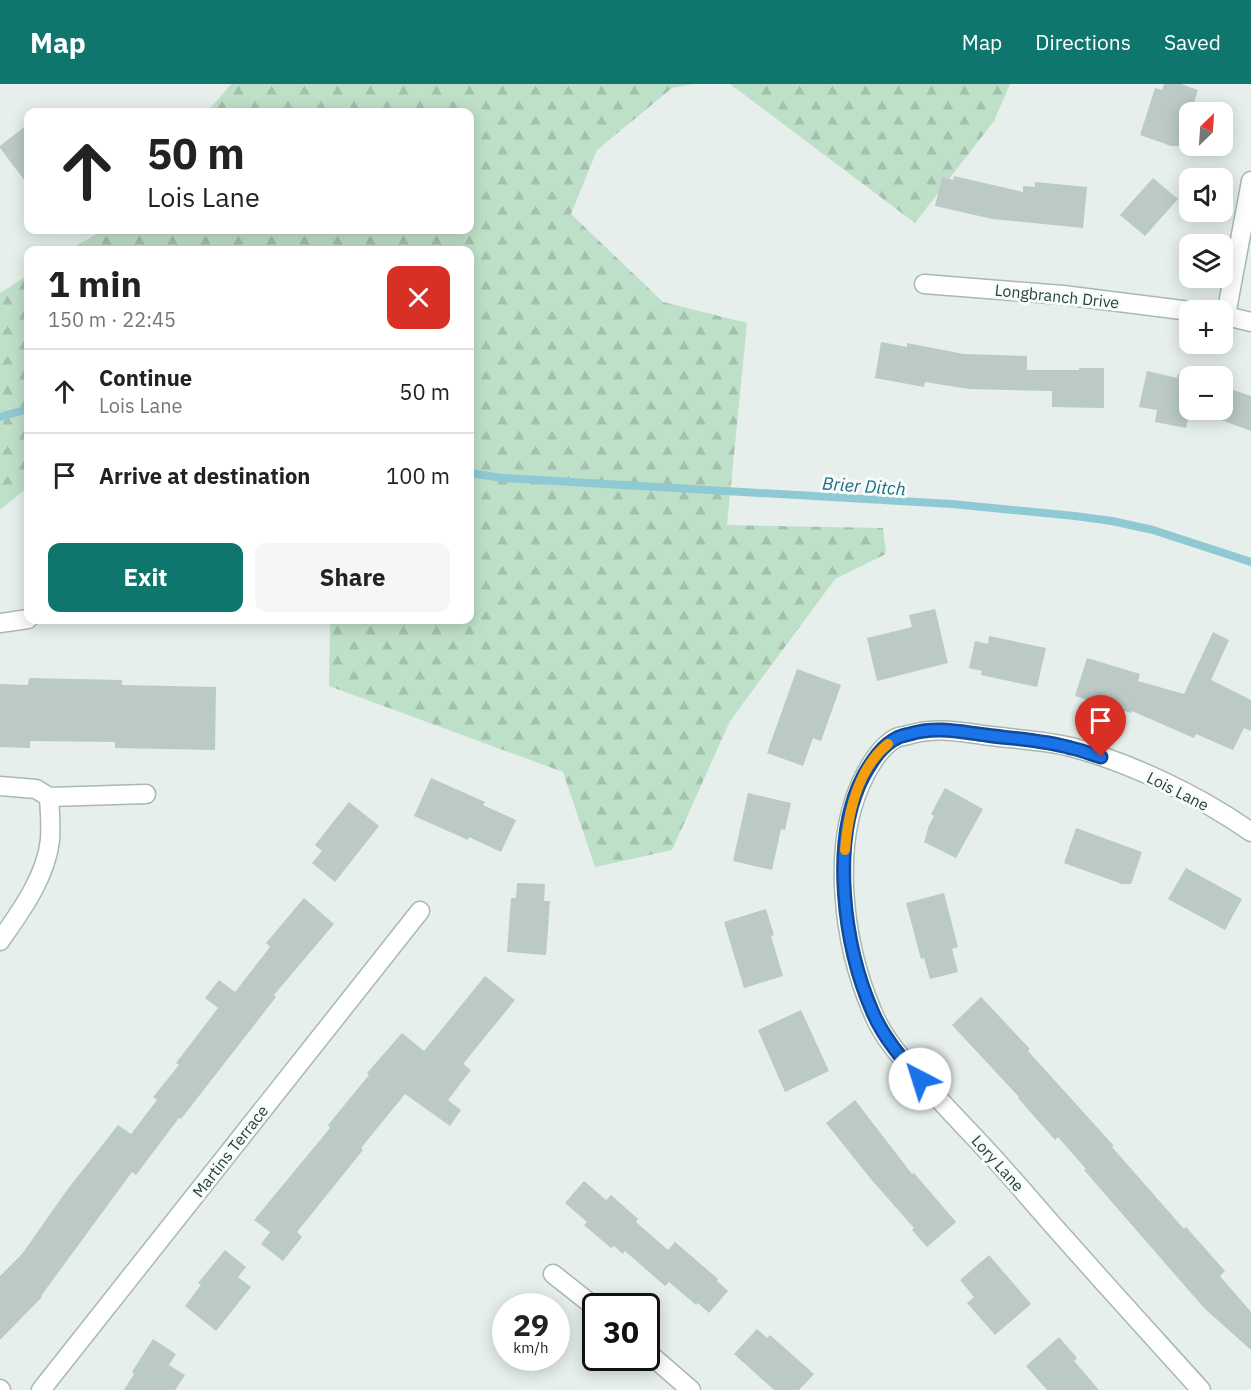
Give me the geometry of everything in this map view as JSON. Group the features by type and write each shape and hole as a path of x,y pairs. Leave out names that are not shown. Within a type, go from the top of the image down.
{"street":[{"path":"1227,300 1251,181"},
{"name":"Longbranch Drive","path":"924,284 1063,295 1179,310"},
{"path":"1233,317 1251,322"},
{"path":"0,623 24,620"},
{"name":"Lois Lane","path":"847,909 844,874 847,829 862,779 871,762 883,749 897,738 921,731 947,729 1070,747 1117,762 1196,798 1251,832"},
{"path":"0,786 36,789 49,797 146,794"},
{"path":"0,941 41,875 50,842 49,797"},
{"name":"Lory Lane","path":"847,909 858,972 873,1013 888,1041 1200,1390"},
{"name":"Martins Terrace","path":"41,1390 420,911"},
{"path":"553,1274 582,1297"},
{"path":"660,1363 691,1390"}],"green space":[{"path":"231,84 693,84 672,88 597,150 571,214 663,302 747,323 727,525 883,528 886,554 835,579 730,721 672,850 595,867 563,772 329,686 330,624 474,624 474,246 76,246 96,234 474,234 474,108 210,108"},
{"path":"730,84 1010,84 994,121 915,223"},
{"path":"24,278 24,490 0,510 0,293"}],"building":[{"path":"1164,84 1181,84 1198,90 1194,102 1179,102 1179,146 1171,146 1140,135 1155,88 1162,90"},
{"path":"24,127 24,180 0,148"},
{"path":"954,176 1023,192 1023,186 1035,187 1035,182 1087,187 1083,228 992,219 935,206 942,177 953,180"},
{"path":"1153,178 1178,199 1145,236 1120,215"},
{"path":"881,342 907,347 907,343 964,354 1027,356 1027,370 1104,368 1104,408 1052,407 1052,391 969,389 925,382 924,387 875,378"},
{"path":"1147,371 1177,378 1179,374 1179,420 1188,420 1186,428 1155,422 1157,410 1139,407"},
{"path":"1233,390 1251,396 1251,431 1221,420 1233,420"},
{"path":"935,609 948,663 877,681 867,638 912,627 909,615"},
{"path":"1213,632 1229,640 1211,680 1251,700 1251,731 1244,728 1233,750 1196,734 1194,738 1132,711 1131,713 1075,696 1087,658 1140,674 1138,681 1184,694"},
{"path":"989,636 1046,648 1037,687 981,675 982,671 969,668 975,641 988,644"},
{"path":"797,669 841,685 821,741 813,738 803,766 767,753"},
{"path":"29,678 122,680 122,685 216,687 215,750 115,748 115,742 30,741 30,748 0,747 0,684 28,685"},
{"path":"431,778 485,802 483,805 516,820 501,852 414,816"},
{"path":"945,788 983,809 956,858 924,842 934,816 931,814"},
{"path":"748,793 791,803 785,830 781,829 772,870 733,861"},
{"path":"349,802 379,826 335,882 312,863 322,851 315,845"},
{"path":"1076,828 1142,852 1131,884 1122,884 1064,863"},
{"path":"1186,868 1242,899 1225,930 1168,899"},
{"path":"517,883 545,884 544,901 550,901 546,955 507,952 511,898 516,898"},
{"path":"944,893 958,947 952,949 958,972 930,979 924,958 921,959 906,903"},
{"path":"304,898 334,924 274,995 276,997 136,1175 132,1172 42,1297 0,1340 0,1276 22,1254 67,1190 118,1125 131,1134 157,1100 153,1097 179,1065 176,1063 218,1008 205,998 219,980 235,992 270,947 266,943"},
{"path":"766,909 783,976 744,988 724,922"},
{"path":"485,976 515,1000 463,1064 471,1070 448,1100 461,1110 450,1126 405,1094 297,1232 302,1237 283,1261 261,1244 270,1232 254,1220 330,1128 328,1125 369,1075 367,1073 402,1033 424,1051"},
{"path":"981,997 1030,1049 1028,1051 1114,1146 1112,1147 1184,1229 1186,1227 1225,1271 1220,1276 1251,1312 1251,1350 1204,1308 1058,1137 1055,1140 1019,1097 952,1025"},
{"path":"801,1010 829,1071 785,1092 758,1030"},
{"path":"855,1100 912,1174 914,1173 956,1222 927,1247 912,1230 914,1228 826,1123"},
{"path":"584,1181 606,1200 611,1195 638,1219 636,1222 668,1250 675,1242 718,1279 717,1281 728,1291 709,1313 669,1282 665,1286 625,1251 623,1254 614,1246 611,1248 584,1225 587,1222 565,1203"},
{"path":"225,1250 246,1267 238,1277 251,1287 216,1331 185,1306 201,1285 198,1283"},
{"path":"989,1255 1031,1304 995,1335 967,1303 974,1297 960,1280"},
{"path":"757,1329 767,1338 770,1335 814,1374 799,1390 774,1390 734,1354"},
{"path":"1059,1337 1077,1358 1074,1361 1099,1390 1047,1390 1026,1366"},
{"path":"153,1339 176,1354 169,1365 185,1375 175,1390 124,1390 134,1374 132,1372"}],"waterway":[{"name":"Brier Ditch","path":"0,417 24,410"},
{"name":"Brier Ditch","path":"474,474 502,478 952,504 1075,516 1153,530 1251,562"}],"slow traffic":[{"path":"845,850 847,829 862,779 871,762 888,744"}],"route":[{"path":"920,1079 888,1041 873,1013 858,972 850,935 844,874 847,829 862,779 871,762 897,738 921,731 947,729 1070,747 1101,757"}]}
